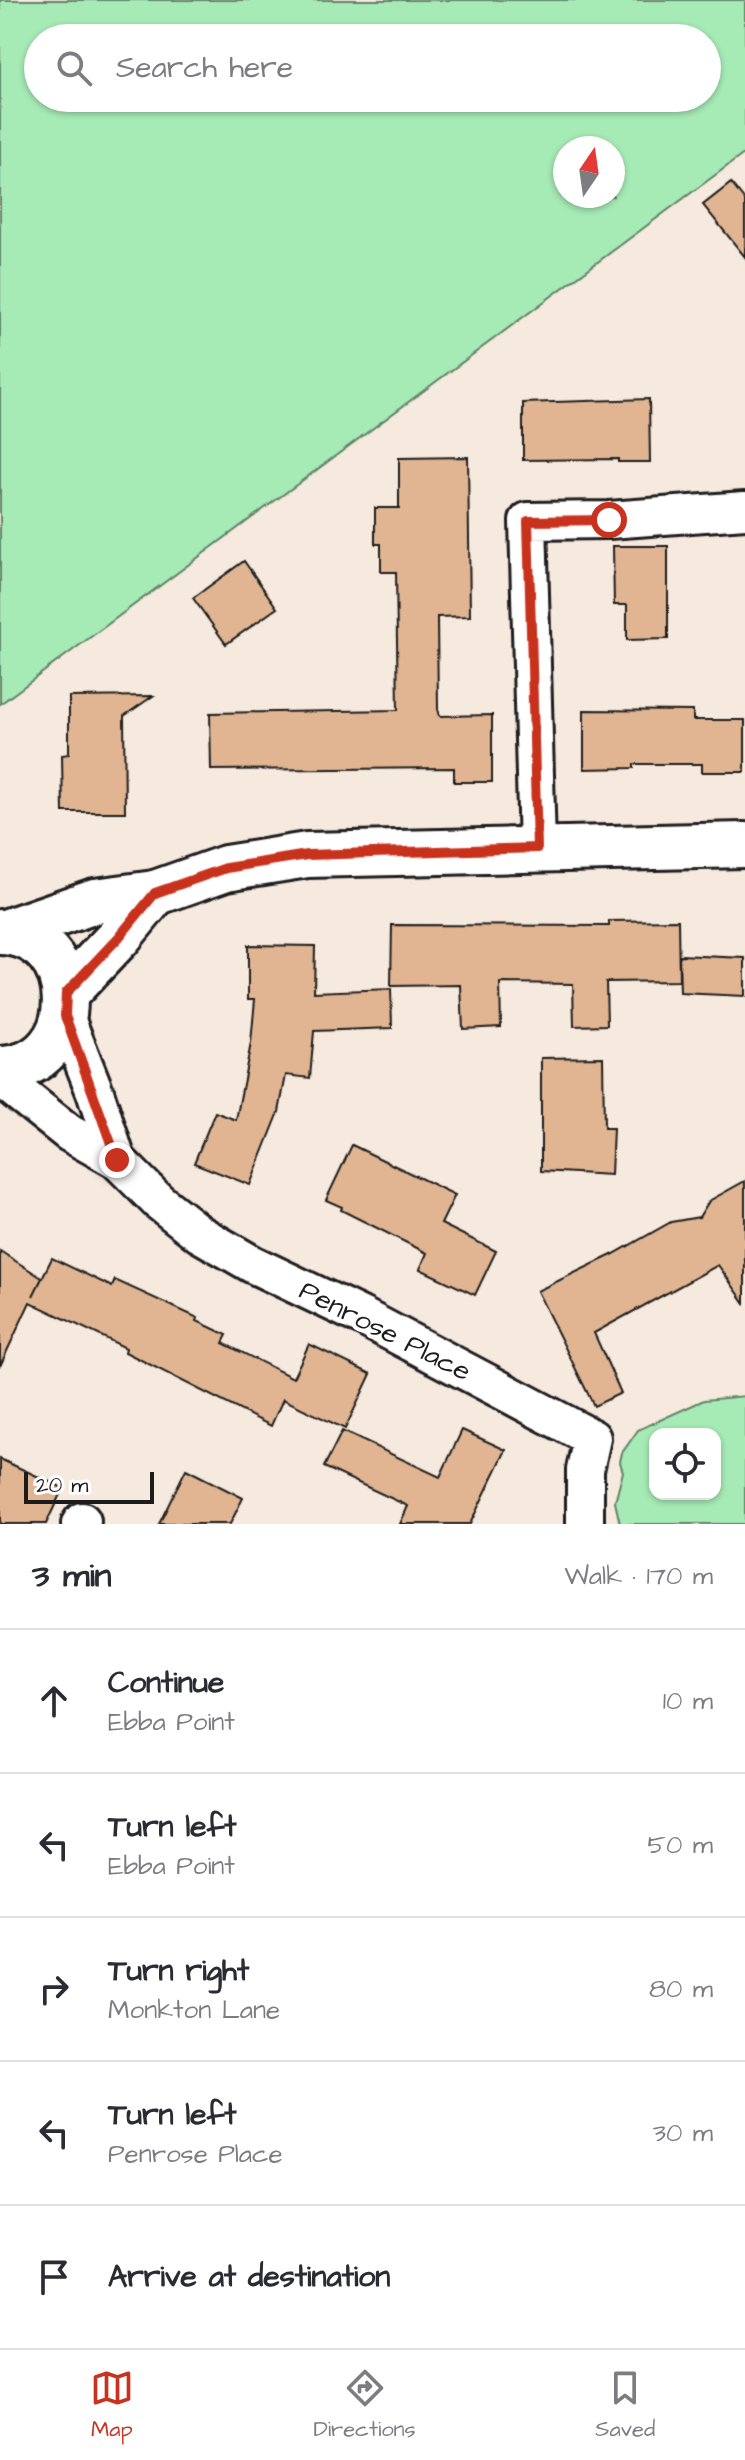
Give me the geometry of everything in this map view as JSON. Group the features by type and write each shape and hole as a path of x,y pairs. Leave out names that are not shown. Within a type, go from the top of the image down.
{"street":[{"path":"537,848 528,521 609,520 745,510"},
{"path":"3,932 95,901 155,893 226,868 307,855 745,845"},
{"path":"0,1069 29,1062 45,1051 57,1035 65,1005 155,893"},
{"path":"3,932 27,939 46,952 59,971 65,1005"},
{"name":"Penrose Place","path":"65,1005 117,1160"},
{"name":"Penrose Place","path":"0,1078 69,1133 117,1160 158,1201 200,1234 252,1264 361,1316 592,1438 585,1470 585,1524"}],"green space":[{"path":"0,0 745,0 745,153 0,704"},
{"path":"745,1396 745,1524 620,1524 615,1502 623,1472 620,1462 622,1453 638,1430 704,1400"}],"building":[{"path":"731,183 745,201 745,257 703,205"},
{"path":"649,399 650,462 618,462 618,459 523,460 523,403"},
{"path":"468,457 470,616 437,617 438,709 440,716 492,715 492,782 454,782 454,768 211,770 210,713 398,710 396,572 381,572 381,544 375,544 375,508 399,508 399,458"},
{"path":"613,546 668,546 668,639 627,640 627,605 614,605"},
{"path":"244,561 277,608 226,644 193,598"},
{"path":"153,696 124,716 125,812 63,812 62,755 69,754 69,697"},
{"path":"584,710 693,711 693,720 745,720 745,772 702,772 702,764 634,764 634,768 584,769"},
{"path":"678,920 679,981 606,982 607,1025 574,1026 573,984 500,983 501,1027 463,1029 461,985 391,986 392,925 609,926 609,921"},
{"path":"248,945 315,946 314,992 391,989 392,1028 314,1031 310,1078 286,1075 279,1112 250,1185 194,1163 215,1112 236,1120 251,1043 255,999 248,999"},
{"path":"679,955 745,958 745,996 680,993"},
{"path":"603,1057 604,1128 613,1128 611,1175 541,1171 541,1058"},
{"path":"352,1145 455,1195 441,1224 496,1251 475,1295 420,1269 427,1253 326,1200"},
{"path":"745,1181 745,1303 718,1265 594,1333 621,1393 594,1406 537,1291 671,1222 699,1217 709,1201"},
{"path":"0,1251 42,1278 52,1258 112,1287 115,1280 198,1318 197,1321 227,1335 223,1343 293,1378 309,1344 371,1374 345,1429 283,1399 271,1426 125,1352 126,1348 30,1302 0,1366"},
{"path":"462,1430 506,1450 470,1524 400,1524 408,1506 324,1467 342,1431 440,1477"},
{"path":"0,1459 63,1488 46,1524 0,1524"},
{"path":"186,1469 243,1498 230,1524 159,1524"}],"route":[{"path":"117,1160 95,1092 65,1016 66,993 155,893 226,868 307,855 537,848 528,521 609,520"}]}
